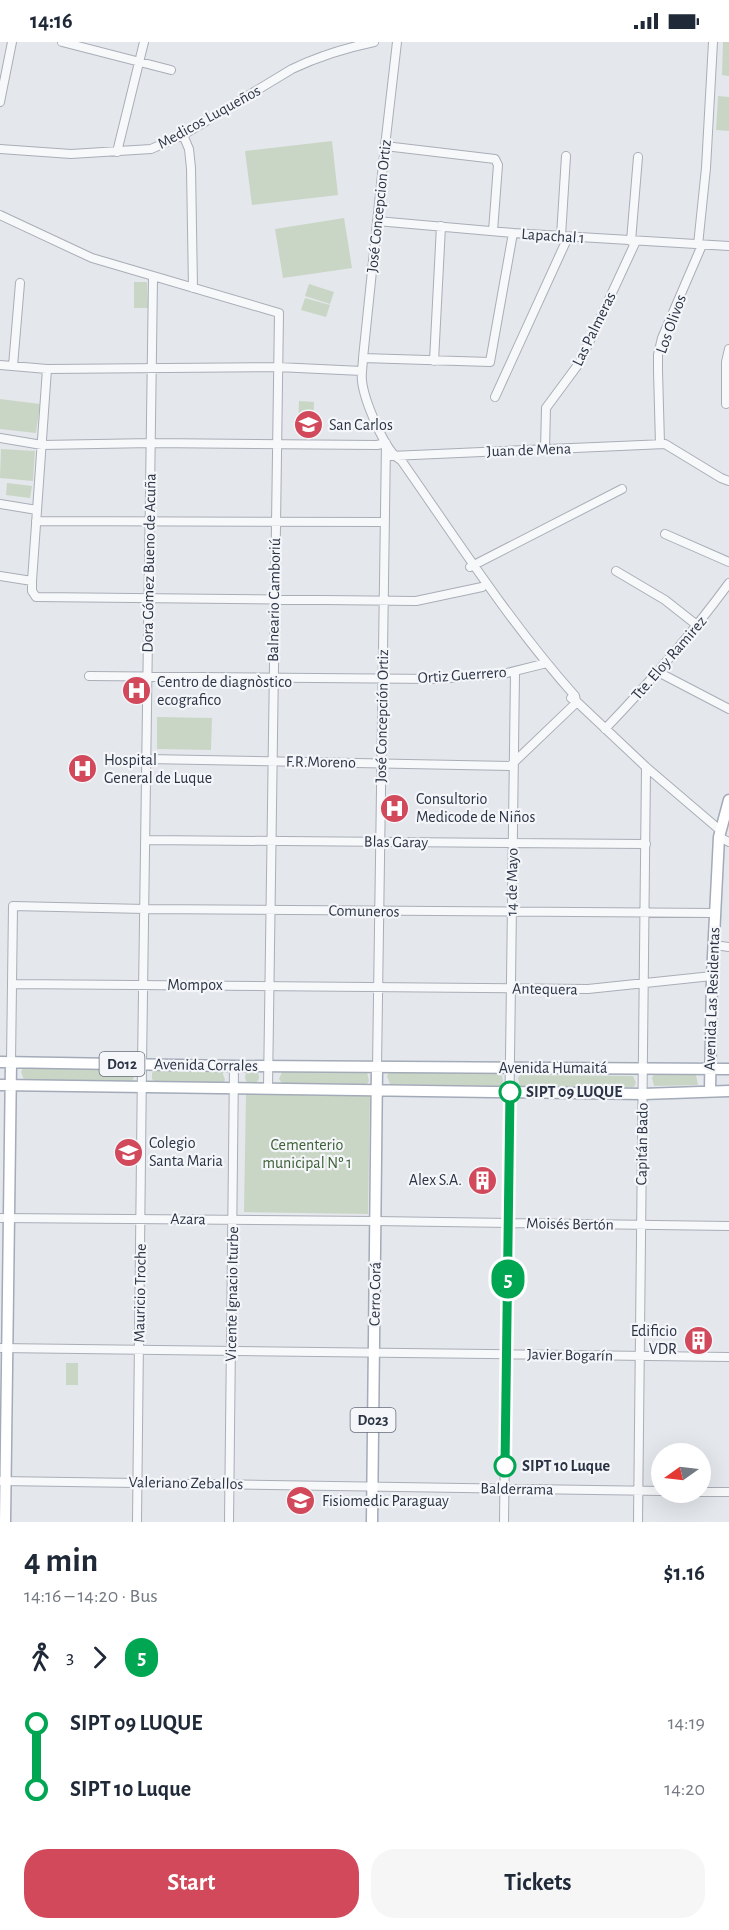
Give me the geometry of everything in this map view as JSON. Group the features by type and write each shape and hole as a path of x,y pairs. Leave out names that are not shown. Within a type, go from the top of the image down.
{"main road":[{"name":"Avenida Las Residentas","path":"710,1091 714,913 729,800"},
{"name":"Avenida Corrales","path":"5,1062 377,1067"},
{"path":"4,1522 2,1481 5,1062"},
{"name":"Avenida Humaitá","path":"377,1067 729,1069"},
{"name":"Cerro Corá","path":"372,1522 377,1067"},
{"name":"Avenida Corrales","path":"5,1085 376,1089"},
{"name":"Avenida Humaitá","path":"376,1089 643,1094 729,1091"}],"street":[{"path":"0,102 12,42"},
{"path":"62,42 171,70"},
{"path":"117,152 144,42"},
{"name":"Medicos Luqueños","path":"0,149 71,154 151,149 183,135 310,60 346,48 374,42"},
{"name":"José Concepcion Ortiz","path":"362,371 397,42"},
{"name":"Los Olivos","path":"662,444 658,355 662,338 700,245 713,42"},
{"path":"0,215 92,258 193,288 191,168 189,149 183,135"},
{"path":"385,146 495,159 498,165 493,231"},
{"path":"495,397 564,237 566,156"},
{"path":"634,241 638,157"},
{"name":"Lapachal 1","path":"377,221 564,237 729,246"},
{"path":"434,361 441,226"},
{"path":"363,358 487,363 490,361 513,233"},
{"name":"Las Palmeras","path":"545,450 546,408 580,362 634,241"},
{"name":"Dora Gómez Bueno de Acuña","path":"142,1065 153,277"},
{"path":"12,366 20,283"},
{"name":"Balneario Camboriú","path":"193,288 279,313 268,1088"},
{"path":"726,404 726,362 729,349"},
{"path":"0,365 47,369 277,367 362,371"},
{"path":"47,369 32,581 33,594 38,598 427,600 482,587"},
{"name":"José Concepción Ortiz","path":"362,371 365,395 386,443 377,1067"},
{"path":"0,438 42,445 151,443 377,445 386,443 403,463 471,567 544,664"},
{"path":"662,444 729,481"},
{"name":"Juan de Mena","path":"396,457 662,444"},
{"path":"385,466 388,458 396,457"},
{"path":"471,567 621,489"},
{"path":"0,504 37,510"},
{"path":"36,521 384,522"},
{"path":"665,534 729,562"},
{"path":"471,567 482,587 544,664 575,696 576,702 723,837"},
{"path":"616,571 665,600 698,626"},
{"path":"0,576 32,581"},
{"name":"Tte. Eloy Ramirez","path":"605,729 698,626 729,583"},
{"name":"Ortiz Guerrero","path":"89,676 437,679 515,672 544,664"},
{"name":"14 de Mayo","path":"504,1522 515,672"},
{"path":"658,672 729,709"},
{"path":"514,764 576,702"},
{"name":"F.R.Moreno","path":"147,759 510,766 514,764"},
{"name":"Capitán Bado","path":"638,1522 646,767"},
{"name":"Blas Garay","path":"146,840 645,844"},
{"name":"Comuneros","path":"12,984 13,906 714,913"},
{"path":"714,945 729,947"},
{"name":"Antequera","path":"378,986 588,989 712,976"},
{"path":"5,1062 12,984"},
{"name":"Mompox","path":"12,984 378,986"},
{"name":"Mauricio Troche","path":"137,1522 142,1065"},
{"name":"Vicente Ignacio Iturbe","path":"229,1522 234,1066"},
{"name":"Azara","path":"4,1218 375,1221"},
{"name":"Moisés Bertón","path":"375,1221 729,1226"},
{"name":"Javier Bogarín","path":"3,1348 729,1357"},
{"name":"Valeriano Zeballos","path":"2,1481 373,1487"},
{"name":"Balderrama","path":"373,1487 651,1491"},
{"path":"711,1492 729,1492"}],"green space":[{"path":"723,42 729,42 729,76 722,75"},
{"path":"718,96 729,97 729,131 716,130"},
{"path":"332,141 338,195 252,205 245,151"},
{"path":"344,218 352,268 283,278 275,229"},
{"path":"134,282 147,282 148,308 134,308"},
{"path":"309,284 334,292 330,304 305,296"},
{"path":"305,298 330,305 326,317 301,310"},
{"path":"0,399 40,404 36,433 0,429"},
{"path":"299,401 314,402 313,428 298,427"},
{"path":"1,449 35,451 33,481 0,478"},
{"path":"7,483 32,486 30,498 6,495"},
{"path":"157,717 212,718 211,750 157,749"},
{"path":"23,1068 131,1070 134,1078 131,1082 24,1080 21,1072"},
{"path":"155,1070 222,1071 225,1080 223,1083 155,1082 152,1079 152,1073"},
{"path":"252,1070 257,1072 259,1077 257,1082 252,1084 247,1082 245,1077 247,1072"},
{"path":"282,1072 367,1072 369,1081 367,1084 282,1083 279,1079"},
{"path":"389,1072 500,1074 503,1082 500,1086 390,1084 387,1076"},
{"path":"654,1074 696,1075 698,1085 654,1086 652,1078"},
{"path":"520,1075 633,1076 636,1083 634,1087 520,1086 518,1078"},
{"name":"Cementerio municipal Nº 1","path":"246,1094 370,1096 368,1214 244,1212"},
{"path":"66,1363 78,1363 78,1385 66,1385"}],"bus line":[{"name":"5","path":"505,1466 510,1092"}],"place":[{"name":"San Carlos","path":"308,425"},
{"name":"Centro de diagnòstico ecografico","path":"136,691"},
{"name":"Hospital General de Luque","path":"83,769"},
{"name":"Consultorio Medicode de Niños","path":"395,808"},
{"name":"SIPT 09 LUQUE","path":"510,1092"},
{"name":"Colegio Santa Maria","path":"128,1152"},
{"name":"Alex S.A.","path":"483,1180"},
{"name":"Edificio VDR","path":"698,1340"},
{"name":"SIPT 10 Luque","path":"505,1466"},
{"name":"Fisiomedic Paraguay","path":"301,1501"}]}
